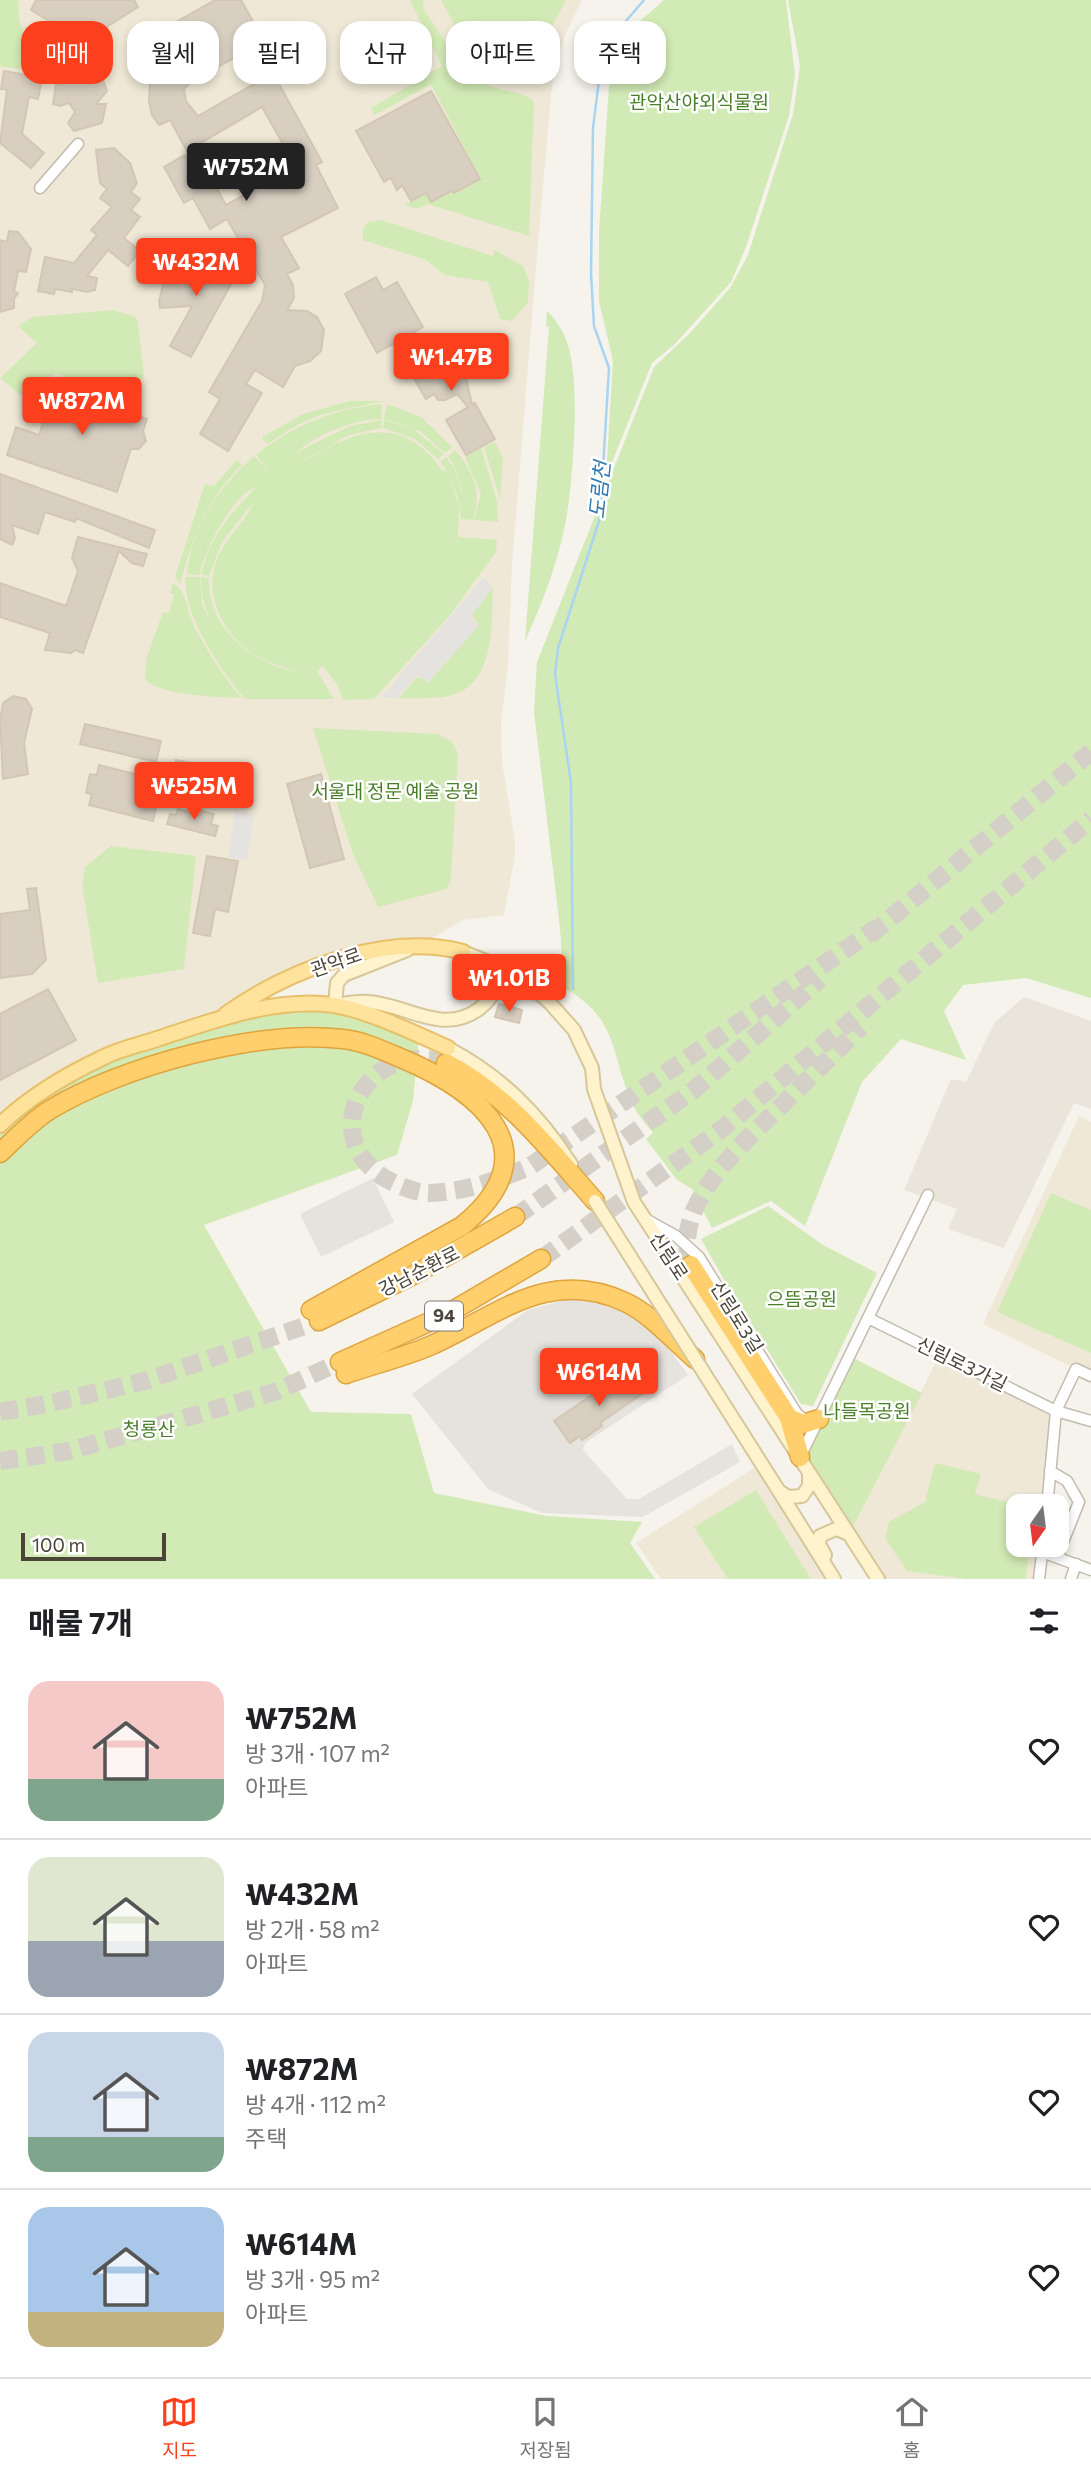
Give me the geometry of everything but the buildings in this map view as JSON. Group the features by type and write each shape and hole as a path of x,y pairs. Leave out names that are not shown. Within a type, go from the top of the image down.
{"highway":[{"name":"강남순환로","path":"0,1153 46,1112 84,1092 163,1062 211,1049 276,1039 344,1039 427,1069 461,1088 486,1110 502,1142 503,1162 497,1188 480,1211 462,1226 315,1315 415,1274 515,1217"},
{"path":"447,1055 521,1116 595,1201"},
{"name":"94","path":"541,1259 447,1314 343,1368 431,1345 506,1306 550,1290 578,1289 627,1303 696,1360"},
{"path":"691,1265 789,1418 800,1457"},
{"path":"789,1418 803,1424 818,1419"}],"main road":[{"name":"관악로","path":"219,1018 252,995 362,952 421,945 463,953"},
{"path":"421,945 344,975 337,983 335,1005 368,1002 434,1020 458,1019 476,1012 487,1002 499,985 502,967"},
{"name":"신림로","path":"463,953 502,967 524,981 550,1003 582,1043 592,1068 594,1089 634,1202 878,1579"},
{"name":"관악로","path":"0,1125 47,1088 104,1057 219,1018 280,1006 335,1005 392,1024 447,1055"},
{"name":"신림로","path":"595,1201 832,1576"},
{"path":"777,1488 788,1497 802,1496 809,1486 809,1474"},
{"path":"832,1576 819,1544 820,1536 836,1529 849,1534"}],"street":[{"path":"40,188 78,144"},
{"path":"800,1457 928,1195"},
{"name":"신림로3길","path":"646,1219 676,1236 699,1257 797,1414 808,1420 818,1419"},
{"name":"신림로3가길","path":"868,1318 1056,1411 1091,1421"},
{"path":"1047,1494 1056,1411 1076,1370 1091,1376"},
{"path":"1050,1471 1067,1481 1079,1502 1069,1527"},
{"path":"1039,1579 1041,1558"},
{"path":"1060,1558 1091,1570"},
{"path":"1071,1579 1076,1564"}],"shaded area":[{"path":"0,0 582,0 560,51 560,21 446,21 446,84 553,84 512,564 508,666 501,722 502,762 515,841 504,915 463,920 421,945 319,966 0,1125"},
{"path":"483,578 493,587 470,617 479,625 428,682 418,674 397,698 381,698"},
{"path":"235,811 254,814 247,861 228,857"},
{"path":"1024,997 1091,1021 1091,1109 1074,1103 1004,1248 948,1229 957,1209 904,1190 951,1079 966,1082 994,1023"},
{"path":"1079,1116 1091,1122 1091,1376 983,1324"},
{"path":"373,1178 394,1222 321,1257 300,1214"},
{"path":"601,1298 653,1327 688,1375 585,1443 583,1450 627,1499 639,1499 732,1444 740,1462 643,1517 542,1513 488,1489 412,1394 528,1310 568,1299"},
{"path":"940,1354 1056,1411 1048,1494 1006,1494 1006,1558 1041,1558 1039,1579 879,1579 849,1534"},
{"path":"756,1467 825,1579 661,1579 636,1543"}],"green space":[{"path":"0,0 18,0 21,67 0,66"},
{"path":"410,0 424,0 423,6 432,21 420,21"},
{"path":"441,0 566,0 555,21 452,21"},
{"name":"관악산야외식물원","path":"664,0 786,0 795,75 789,116 746,247 731,282 675,344 652,363 606,477 613,361 599,301 599,231 609,87 610,84 666,84 666,21 640,21"},
{"path":"788,0 1091,0 1091,998 1026,978 963,985 944,1011 966,1060 901,1039 862,1082 805,1226 771,1201 712,1228 692,1189 677,1180 646,1139 653,1133 634,1107 605,1026 582,1000 564,988 560,928 534,712 537,662 654,367 689,334 730,288 748,255 793,114 800,66"},
{"path":"432,21 446,42 446,84 487,84 521,94 534,102 529,236 428,204 417,209 405,205 425,194 431,202 451,192 455,194 481,180 431,84 432,72 442,66 432,45"},
{"path":"412,84 431,84 375,115 371,108"},
{"path":"381,220 493,256 495,250 523,266 529,281 528,302 512,321 500,319 488,282 445,275 426,260 363,240 363,230 368,222"},
{"path":"112,310 134,316 138,322 144,378 124,395 56,373 22,396 0,378 37,343 18,326 32,317"},
{"path":"547,311 563,332 571,358 575,397 572,468 561,544 548,587 525,641 549,327 546,326"},
{"path":"350,401 383,401 323,414 297,425 267,444 262,437 303,414"},
{"path":"381,404 382,419 336,429 295,453 350,426 382,420 381,428 349,435 302,461 359,435 377,432 394,434 411,440 443,471 446,470 440,462 446,457 455,470 465,505 456,470 448,456 455,450 471,474 477,500 473,520 461,519 458,497 449,475 459,506 458,537 497,540 496,552 450,615 374,699 343,700 337,684 322,666 317,671 334,699 245,699 215,658 196,624 186,591 186,577 200,577 202,604 210,621 202,595 201,577 209,578 216,613 235,640 262,660 295,672 260,658 242,645 231,634 216,607 213,577 216,562 253,503 222,542 209,576 202,575 215,538 257,486 239,500 221,524 202,564 200,575 187,574 194,540 201,524 219,494 254,456 271,473 256,455 270,444 299,427 331,414"},
{"path":"387,404 421,417 452,447 445,453 420,431 384,419"},
{"path":"384,420 413,429 444,454 438,459 415,439 383,428"},
{"path":"495,442 503,459 500,498 484,447"},
{"path":"481,448 497,501 498,522 474,520 481,494 465,457"},
{"path":"237,460 242,465 219,491 202,520 180,584 175,577 205,484 214,486"},
{"path":"173,584 183,593 190,616 206,647 242,698 176,692 153,685 145,679 146,660 163,612 169,613 174,594 170,593"},
{"path":"493,587 487,654 482,670 473,682 460,692 443,697 399,698 416,678 421,677 428,683 479,625 472,615"},
{"name":"서울대 정문 예술 공원","path":"313,728 438,734 452,742 458,753 451,878 447,889 378,907 353,854"},
{"path":"111,846 196,856 184,969 98,983 82,885 85,867"},
{"name":"청룡산","path":"310,1005 419,1035 413,1101 397,1155 204,1225 311,1412 411,1414 434,1493 547,1516 642,1522 630,1543 655,1579 0,1579 0,1125 104,1057 219,1018"},
{"path":"1051,1193 1091,1210 1091,1353 997,1312"},
{"name":"으뜸공원","path":"768,1206 823,1245 877,1273 813,1406 801,1404 701,1239"},
{"name":"나들목공원","path":"849,1356 922,1393 849,1534 800,1457"},
{"path":"935,1463 981,1474 975,1494 1006,1502 1006,1558 1028,1558 1026,1579 966,1579 907,1571 885,1538 889,1522 925,1502"},
{"path":"756,1490 811,1579 728,1579 694,1527"}],"waterway":[{"name":"도림천","path":"573,989 571,783 555,674 558,648 600,518 609,368 594,326 591,273 593,128 599,80 614,35 644,0"}],"tunnel":[{"path":"870,935 1091,752"},
{"path":"541,1259 722,1129 1091,819"},
{"path":"446,1063 417,1059 392,1065 372,1079 358,1098 352,1120 355,1144 369,1165 394,1183 421,1192 468,1188 529,1167 878,927"},
{"path":"515,1217 695,1089 820,979"},
{"path":"691,1265 687,1242 691,1219 701,1197 716,1175 751,1135 861,1027"},
{"path":"0,1412 145,1381 319,1321"},
{"path":"0,1461 69,1451 213,1410 277,1391 340,1362"}]}
